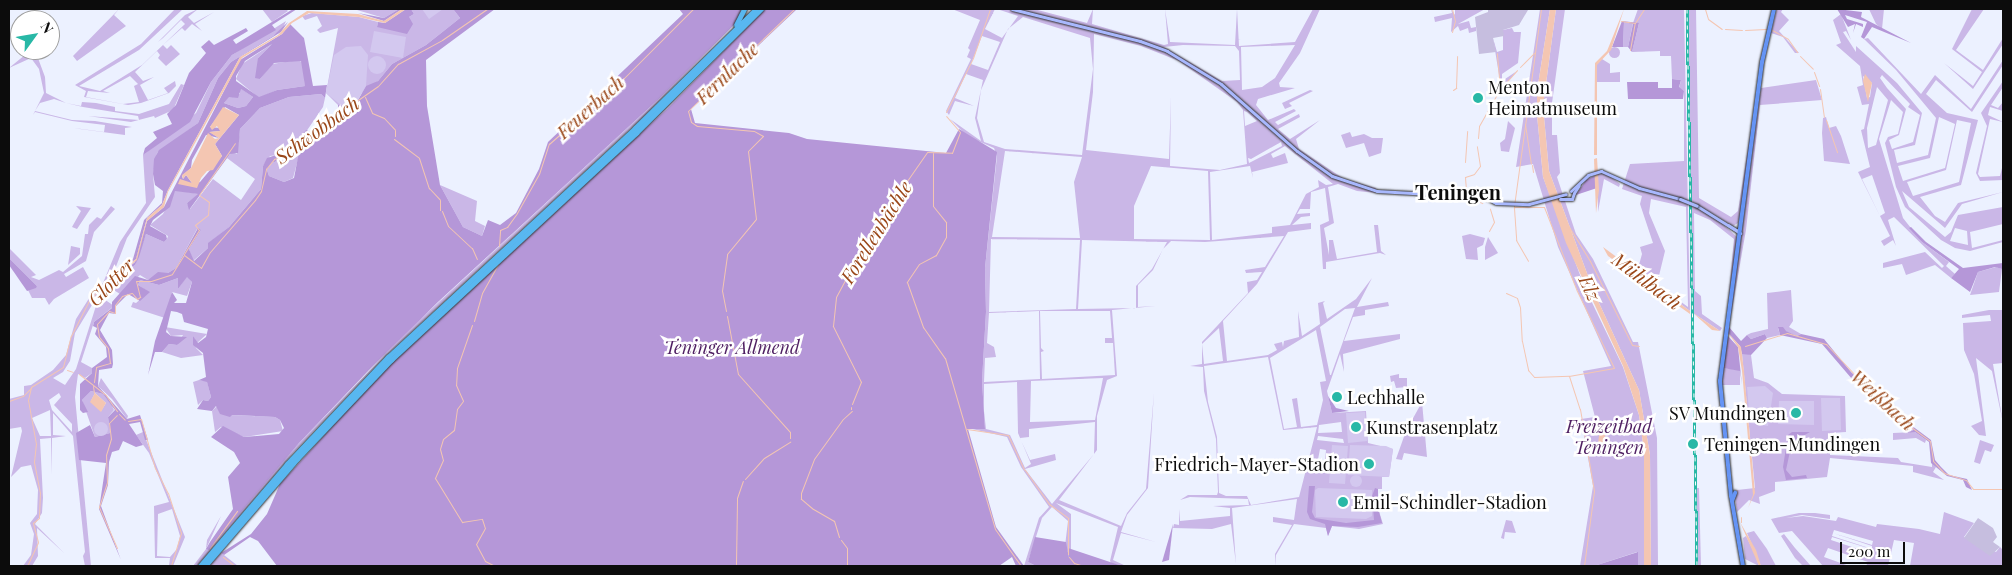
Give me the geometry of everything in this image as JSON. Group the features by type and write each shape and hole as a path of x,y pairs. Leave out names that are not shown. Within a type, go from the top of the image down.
{"highway":[{"path":"726,39 744,9"},
{"path":"200,566 293,457 388,357 756,9"},
{"path":"205,566 293,463 380,371 650,119 761,9"}],"main road":[{"path":"1012,9 1140,41 1176,55 1221,84 1324,171 1363,188 1422,194 1477,193 1494,202 1514,204 1567,196 1598,172 1639,188 1680,199 1697,206 1740,233"},
{"path":"1743,566 1732,501 1720,395 1725,338 1760,78 1774,9"},
{"path":"1567,196 1573,198 1572,192"},
{"path":"1731,226 1741,219"},
{"path":"1724,222 1740,233"},
{"path":"1732,501 1735,492"}],"green space":[{"path":"119,9 114,15 126,26 77,61 73,56"},
{"path":"175,9 183,9 139,50 79,86 100,91 142,65 185,24 181,20 158,42 185,15 198,9 188,17 194,23 214,12 195,24 202,31 192,24 185,31 182,28 163,45 167,49 171,45 180,54 166,66 158,58 160,55 157,51 135,72 143,81 154,77 140,85 148,100 168,93 164,88 175,81 176,86 169,93 141,103 128,105 84,97 86,91 75,85 141,44","holes":["130,76 138,84 134,86 139,102 123,104 86,97 88,91 110,93 103,91"]},
{"path":"262,9 286,9 288,11 272,22"},
{"path":"293,9 297,9 272,25 276,30 232,55 211,82 190,122 143,155 145,148 157,138 153,132 172,124 167,114 176,105 189,73 206,53 201,47 209,40 214,45 246,28 248,31 233,40 236,44"},
{"path":"364,9 399,9 384,18 357,10"},
{"path":"402,9 384,21 358,13 384,18"},
{"path":"406,9 411,9 414,14 409,17 413,24 407,34 377,27 378,22 385,23"},
{"path":"411,9 453,9 460,18 426,45 392,64 378,81 343,107 338,105 326,93 338,28 320,33 317,30 322,26 317,16 305,20 302,16 312,13 359,17 378,22 377,27 409,17 414,14"},
{"path":"453,9 495,9 426,60 427,106 440,185 463,227 482,236 488,220 500,225 516,213 539,169 548,142 683,14 679,9 743,9 736,23 662,96 438,302 369,370 299,443 209,550 206,549 210,542 233,509 228,477 240,463 234,452 211,437 223,426 244,437 279,434 284,428 280,420 275,417 232,415 230,417 220,414 216,406 212,411 197,409 203,400 208,401 211,397 207,382 199,380 206,377 203,353 193,345 193,336 198,343 206,337 208,329 184,322 182,314 177,312 171,311 166,332 171,336 187,337 177,345 169,344 162,352 155,352 148,375 155,341 172,292 177,300 174,303 186,303 192,282 187,277 178,289 178,278 159,285 140,280 138,285 150,292 140,301 128,294 116,306 116,314 109,313 100,330 112,350 113,364 112,368 99,370 98,386 127,419 140,415 148,440 145,440 140,422 129,424 143,445 136,447 123,441 119,450 112,452 109,462 108,485 101,506 121,560 99,509 106,463 79,460 76,433 90,425 95,437 110,433 108,417 115,410 103,394 91,391 82,400 88,412 83,413 80,410 80,384 92,373 92,368 107,357 106,347 95,334 97,328 93,326 94,322 112,308 112,302 135,276 148,280 158,272 168,273 176,268 198,228 201,230 189,249 194,261 208,248 208,243 229,227 261,189 263,166 267,158 291,150 306,130 313,133 326,124 338,111 338,105 355,105 366,86 378,81 392,64 426,45 460,18","holes":["299,152 294,178 284,182 269,176 267,170 272,163"]},
{"name":"Teninger Allmend","path":"765,9 797,9 691,109 695,123 789,133 807,139 946,153 959,129 997,152 985,268 986,312 982,381 985,429 968,429 996,527 1024,566 1016,566 1012,557 999,566 277,566 258,541 250,537 224,555 221,553 251,534 267,514 280,484 379,375 667,109"},
{"path":"952,9 995,9 985,29 1002,38 1007,31 981,90 977,118 984,142 1005,149 1082,155 1093,69 1090,38 1023,17 1009,28 1018,16 997,9 1034,9 1087,23 1093,9 1092,24 1164,45 1168,44 1165,9 1170,42 1235,45 1237,9 1239,46 1295,42 1313,9 1320,9 1300,53 1279,83 1280,87 1295,88 1258,99 1256,105 1268,120 1294,109 1296,111 1275,122 1278,125 1299,114 1300,117 1278,129 1290,139 1320,120 1296,139 1299,149 1344,179 1376,188 1377,193 1357,191 1338,184 1328,187 1334,223 1324,228 1329,255 1329,240 1333,240 1337,259 1377,252 1374,225 1378,225 1381,251 1386,255 1380,253 1326,262 1326,269 1323,269 1320,225 1329,221 1325,188 1311,192 1310,209 1300,209 1297,214 1310,213 1310,216 1301,217 1292,225 1311,223 1311,229 1288,232 1257,284 1223,321 1227,361 1268,355 1277,350 1274,344 1282,342 1283,347 1284,341 1299,337 1298,311 1302,336 1320,324 1318,303 1325,301 1323,303 1327,319 1356,299 1372,278 1357,307 1388,302 1389,306 1365,310 1365,315 1353,317 1344,341 1400,334 1400,339 1343,354 1344,372 1340,354 1327,391 1332,413 1366,411 1368,443 1393,449 1389,477 1382,477 1382,489 1378,489 1378,508 1383,524 1359,529 1332,526 1328,536 1326,528 1294,524 1276,555 1276,566 1275,554 1292,525 1273,522 1273,517 1294,520 1297,499 1232,508 1236,564 1231,524 1212,529 1173,528 1174,524 1179,525 1179,509 1180,521 1230,516 1230,508 1213,506 1249,505 1248,499 1190,497 1180,500 1188,495 1217,495 1218,492 1216,439 1204,391 1203,367 1190,366 1202,364 1202,344 1202,342 1248,293 1247,282 1257,280 1262,272 1246,273 1245,270 1265,267 1284,236 1205,242 1171,241 1163,249 1167,242 1082,240 1078,309 1134,308 1112,310 1117,376 1107,380 1097,416 1097,450 1094,454 1095,422 1029,429 1029,437 1020,438 1018,433 1017,382 984,384 986,429 1010,435 1025,468 1031,464 1021,441 1030,460 1055,454 1056,460 1025,469 1052,504 1094,455 1059,500 1121,526 1127,513 1146,489 1154,392 1148,488 1127,515 1121,532 1156,542 1121,533 1113,560 1126,566 1112,564 1110,561 1118,527 1056,503 1071,514 1071,558 1065,546 1068,521 1052,507 1042,518 1028,562 1036,566 1024,566 1039,518 1049,507 1021,467 1007,437 968,428 985,429 982,381 986,312 985,268 997,156 994,148 967,136 950,119 981,141 975,118 983,80 966,74 955,98 974,106 955,101 949,115 946,111 971,59 967,57 970,50 968,48 980,20","holes":["1094,34 1141,46 1179,61 1237,102 1243,110 1247,164 1220,170 1170,166 1171,96 1169,159 1086,150 1093,92","982,36 1000,42 988,70 971,64","1183,45 1235,46 1239,51 1240,80 1222,81 1164,47","1295,45 1275,78 1262,87 1242,90 1241,47","1244,111 1247,112 1257,121 1245,126","1281,142 1282,146 1249,163 1248,158 1251,159","1285,146 1333,184 1326,185 1318,180 1319,187 1306,194 1290,225 1272,227 1272,233 1212,240 1210,172 1250,166 1253,178 1252,172 1288,163 1285,153 1273,158 1271,154","1005,151 1082,157 1074,182 1080,238 992,237","1151,166 1208,171 1210,240 1134,239 1134,206","991,239 1080,240 1076,309 989,312","1355,308 1331,375 1320,327 1345,309","1039,311 1040,379 984,382 985,358 996,357 994,347 987,343 989,313","1040,311 1110,311 1112,338 1105,338 1105,343 1113,343 1115,375 1042,379 1041,352 1044,351 1041,348","1219,328 1223,361 1204,364 1202,344","1316,330 1326,381 1320,382 1323,400 1317,425 1301,427 1297,398 1292,399 1297,427 1284,429 1270,358","1268,357 1283,430 1317,427 1299,497 1251,505 1247,496 1226,496 1219,493 1217,437 1208,402 1204,366","1103,378 1095,420 1030,422 1031,381","1341,422 1342,432 1318,433 1319,425","1318,436 1343,439 1344,443 1317,440","1320,449 1326,450 1324,473 1309,473 1314,453 1313,469 1316,470"]},
{"path":"1451,9 1455,15 1455,9 1485,9 1458,24 1469,21 1471,28 1476,27 1476,31 1469,33 1468,28 1460,31 1458,26 1451,32 1452,18 1435,22 1434,17 1452,13"},
{"name":"Freizeitbad Teningen","path":"1540,9 1550,9 1537,91 1537,115 1543,177 1585,288 1623,367 1639,415 1644,451 1644,566 1638,566 1637,552 1594,566 1580,566 1593,486 1581,419 1595,417 1583,371 1611,366 1558,247 1533,164 1516,167"},
{"path":"1556,9 1565,9 1552,103 1552,135 1557,135 1560,173 1557,177 1576,234 1593,259 1633,342 1638,342 1657,438 1658,566 1651,566 1650,455 1639,390 1594,292 1549,171 1543,106"},
{"path":"1638,9 1684,9 1690,311 1637,272 1642,254 1640,247 1653,243 1640,204 1642,196 1622,189 1630,164 1684,161 1684,91 1679,88 1681,80 1672,79 1671,56 1660,56 1660,51 1632,52 1639,23 1633,23","holes":["1651,199 1686,207 1688,307 1657,284 1665,251 1649,213"]},
{"path":"1688,9 1696,9 1699,198 1731,217 1738,211 1758,85 1742,207 1738,223 1733,226 1691,201"},
{"path":"1777,9 1783,9 1781,12 1789,20 1779,31 1799,53 1795,53 1783,37 1771,33"},
{"path":"1837,9 1862,12 1861,17 1911,43 1872,27 1864,39 1861,37 1867,22 1845,15 1847,19 1863,24 1863,27 1856,24 1853,33 1855,24 1848,27"},
{"path":"1869,9 1884,9 1882,29 1876,24"},
{"path":"1972,9 1984,9 1956,50 1983,70 2003,38 2003,44 1973,89 1944,63 1973,86 1982,72 1952,49"},
{"path":"1841,14 1851,40 1846,31 1843,32 1856,52 1856,46 1897,83 1922,113 1915,145 1894,150 1897,163 1928,155 1936,118 1896,70 1864,39 1868,38 1921,94 1935,75 1971,109 2003,60 2003,65 1972,112 1936,80 1926,94 1947,113 1978,120 1961,185 1920,197 1935,216 1945,222 1958,203 2003,192 1962,204 1945,228 1902,191 1909,207 1945,237 1951,232 1958,215 2003,207 2003,224 1970,232 1972,248 2003,240 2003,242 1970,251 1955,248 1941,240 1905,207 1896,187 1885,143 1888,137 1898,134 1903,112 1891,100 1879,139 1903,218 1922,242 1949,262 1946,266 1955,274 1951,278 1935,265 1906,275 1902,264 1883,268 1883,263 1925,252 1942,268 1944,266 1894,217 1888,220 1896,246 1893,240 1884,246 1881,241 1890,236 1880,216 1858,172 1870,167 1861,130 1864,129 1869,104 1862,105 1857,87 1863,85 1860,66 1836,45 1841,43 1833,20","holes":["1882,75 1910,104 1908,107 1920,115 1913,142 1892,149 1889,140 1899,135 1906,109 1880,78","1863,76 1872,83 1870,97 1867,98","1877,87 1888,100 1876,145 1868,148 1867,128","1939,117 1955,124 1945,168 1903,181 1898,166 1930,158","1957,120 1971,123 1959,182 1913,196 1907,182 1946,170","1872,175 1885,213 1880,216 1862,179","1955,228 1967,231 1968,245 1950,241"]},
{"path":"286,21 283,28 273,36 231,62 218,78 198,123 157,153 153,174 155,197 127,238 112,277 101,288 135,265 146,234 164,242 167,239 168,236 150,225 163,214 175,190 199,194 187,203 190,209 213,179 241,200 255,179 227,158 232,152 237,154 240,129 260,108 289,97 321,94 325,98 323,107 297,145 283,154 270,156 263,166 261,189 229,227 209,243 208,248 193,261 189,249 201,230 197,229 176,268 148,280 140,275 120,294 109,287 104,299 114,306 94,322 81,362 92,368 92,373 85,378 78,374 75,397 91,566 85,566 83,556 85,552 73,436 53,413 53,435 66,436 52,438 51,475 51,438 40,439 43,498 42,513 35,524 64,553 37,528 38,556 32,566 23,566 31,555 34,534 30,523 37,514 38,490 31,465 21,467 11,477 22,431 21,427 9,429 9,399 24,395 24,386 31,385 53,370 66,355 76,319 93,292 103,283 120,242 146,203 143,155 196,113 211,82 232,55","holes":["101,290 76,369 65,385 53,378 63,372 70,361 75,333","59,393 61,397 54,405 72,424 72,432 52,410 49,400","50,410 51,436 40,436 32,418"]},
{"path":"1622,21 1639,23 1632,52 1628,47 1633,24 1624,22 1623,47 1612,47"},
{"path":"288,22 281,32 240,57 168,190 162,205 147,218 136,259 112,277 133,259 144,220 162,203 163,191 155,185 153,174 154,159 159,150 198,123 218,78 231,62 273,36"},
{"path":"1624,22 1633,23 1628,47 1623,47"},
{"path":"290,24 304,38 313,86 327,85 325,98 321,94 289,97 260,108 240,129 238,153 230,154 189,210 187,203 198,194 175,191 170,207 153,220 150,226 166,235 167,239 164,242 146,234 135,265 112,282 135,262 147,221 164,207 240,60 282,34","holes":["272,44 258,58 255,78 260,79 274,63 301,61 305,86 277,90 259,97 236,81 236,76 245,61","241,89 253,97 246,106 238,108 224,103 229,97 238,98","225,107 239,115 215,144 222,156 200,182 190,186 182,183 181,180 189,185 192,183 186,175 183,179 182,176 191,168 192,160 206,135 219,138 210,132 220,131 220,128 210,127"]},
{"path":"734,25 643,117 383,358 292,454 197,566 193,566 299,443 415,324 662,96"},
{"path":"1512,28 1514,32 1521,32 1518,63 1502,74 1502,81 1517,71 1501,90 1496,86 1500,81 1493,38 1497,52 1503,50 1503,30"},
{"path":"272,44 258,58 260,79 272,64 298,60 304,63 305,86 277,90 259,98 236,79 242,64"},
{"path":"1614,46 1620,52 1614,58 1608,52"},
{"path":"1602,59 1610,64 1610,73 1620,72 1620,82 1595,82 1597,64"},
{"path":"19,60 27,60 9,68"},
{"path":"32,60 39,60 45,77 46,93 66,103 54,99 40,103 35,111 44,93 39,69"},
{"path":"1672,79 1681,80 1679,87 1684,91 1683,99 1628,99 1627,82 1658,82 1658,88 1672,88"},
{"path":"1816,80 1822,100 1760,105 1746,230 1729,327 1761,88"},
{"path":"2003,81 2003,87 1991,105 1998,108 2003,102 2003,111 1990,107 1988,115 2003,122 1990,119 1978,174 1980,177 2000,176 2003,164 2003,180 1980,181 1976,173 1987,126 1981,113"},
{"path":"181,84 184,85 173,110 155,118 154,116 139,120 138,116 83,107 66,103 81,106 82,102 96,103 115,107 115,111 139,114 169,104"},
{"path":"240,88 253,97 246,106 238,108 224,103 229,96 240,94"},
{"path":"685,90 657,118 568,201 567,199"},
{"path":"1310,90 1313,91 1289,103 1292,106 1285,109 1282,103"},
{"path":"35,111 72,120 95,121 132,127 125,128 125,135 80,129 74,128 104,132 105,125 72,121 35,112 33,115"},
{"path":"88,116 139,120 131,122"},
{"path":"1826,117 1829,128 1836,126 1850,164 1824,161 1822,133 1823,118"},
{"path":"1508,121 1515,128 1509,152 1501,151 1500,143 1505,139"},
{"path":"1350,132 1352,137 1364,134 1372,138 1383,138 1381,153 1369,157 1364,143 1346,148 1341,135"},
{"path":"300,152 293,178 284,182 269,176 267,170 272,163"},
{"path":"1598,174 1607,174 1620,184 1619,187 1604,179 1598,212"},
{"path":"1596,175 1597,188 1576,195 1586,180"},
{"path":"440,185 477,201 475,221 485,226 482,236 463,227"},
{"path":"1691,205 1718,220 1737,237 1728,304 1734,239 1710,220 1694,213 1695,291 1701,296 1702,314 1722,328 1720,331 1693,313"},
{"path":"76,206 91,208 77,229 72,227 81,211"},
{"path":"111,206 115,209 94,232 86,261 64,274 66,277 83,267 89,278 54,299 49,305 45,298 32,298 28,290 37,286 9,258 9,248 36,275 31,277 39,280 59,270 63,272 82,256 85,234 88,234 89,225 97,217 101,219"},
{"path":"1911,227 1926,242 1963,268 2003,263 2003,275 2002,269 1995,267 1978,272 1970,292 1951,278 1959,269 1922,242 1909,228"},
{"path":"1470,234 1485,238 1483,245 1477,248 1478,260 1466,259 1462,236"},
{"path":"1488,237 1498,253 1485,260 1485,247"},
{"path":"71,246 80,248 80,254 68,265"},
{"path":"1162,250 1153,270 1138,285 1138,307 1156,306 1136,308 1136,286 1152,269"},
{"path":"9,258 37,286 36,288 27,291 9,265"},
{"path":"1996,267 2002,269 1999,292 1970,295 1978,272"},
{"path":"187,276 192,282 187,296 172,292 165,318 131,307 133,302 136,303 149,292 138,285 140,280 159,285 178,278 178,289"},
{"path":"1791,290 1793,321 1789,327 1801,334 1797,336 1778,328 1780,335 1767,338 1765,334 1751,339 1747,335 1768,329 1767,293"},
{"path":"1989,310 2003,310 2003,363 1993,364 2003,423 1992,371 1976,358 1986,436 1979,435 1971,426 1982,421 1974,374 1964,350 1963,323 1991,321 1990,315 1962,318 1962,315"},
{"path":"165,327 207,334 197,343 193,336 196,348 203,355 181,358 162,352 169,344 177,345 183,335 171,336"},
{"path":"1729,327 1741,341 1747,335 1751,339 1765,334 1767,338 1751,355 1742,354 1740,346 1728,333"},
{"path":"1778,327 1783,327 1786,331 1797,336 1801,334 1824,339 1851,372 1892,411 1931,440 1935,460 1941,467 1949,475 1967,479 1972,490 1966,487 1963,480 1947,476 1931,463 1929,442 1915,432 1908,433 1852,379 1822,344 1780,335"},
{"path":"1728,336 1738,347 1742,385 1740,371 1723,368"},
{"path":"1742,354 1751,355 1754,378 1768,383 1782,394 1845,396 1846,432 1830,433 1830,455 1898,458 1901,462 1932,467 1932,462 1936,467 1933,472 1944,480 1913,472 1913,466 1830,458 1827,477 1775,482 1775,491 1759,497 1760,504 1749,500 1737,512 1735,497 1737,490 1755,488"},
{"path":"1723,368 1740,370 1740,385 1722,385"},
{"path":"1399,374 1399,378 1407,378 1407,387 1396,388 1394,381 1391,382 1390,376"},
{"path":"101,378 128,416 127,419 112,399 98,386"},
{"path":"199,380 207,381 211,397 208,401 203,400 198,405 193,382"},
{"path":"91,391 103,394 115,409 112,406 114,410 108,417 110,433 95,437 82,400","holes":["95,393 106,403 101,411 91,401"]},
{"path":"1328,396 1336,408 1349,411 1332,413"},
{"path":"1422,402 1427,457 1404,453 1402,460 1396,459 1406,431"},
{"path":"217,406 231,415 275,417 280,420 283,431 244,437 221,427 215,432 212,411"},
{"path":"143,432 185,537 173,566 169,566 170,558 155,558 154,506 169,502 149,453 136,435","holes":["172,509 180,536 177,549 170,557 157,556 158,514"]},
{"path":"1792,432 1810,432 1792,442 1786,470 1792,477 1806,475 1807,478 1786,480 1783,467 1788,435"},
{"path":"1915,432 1926,440 1925,443 1916,438 1893,440 1893,433"},
{"path":"1980,440 1994,445 1991,452 1985,450 1980,464 1974,462"},
{"path":"1309,486 1315,486 1312,512 1315,518 1346,523 1374,520 1372,496 1375,488 1378,489 1378,508 1382,523 1358,527 1332,526 1328,536 1325,524 1310,519 1307,512"},
{"path":"1696,488 1699,488 1701,566 1698,566"},
{"path":"1944,512 1974,523 1964,537 1996,552 2000,547 2003,550 2003,566 1910,566 1914,543 1894,540 1888,566 1866,566 1868,562 1828,548 1824,557 1849,566 1823,566 1792,531 1779,533 1771,519 1799,513 1815,513 1830,515 1830,519 1802,515 1786,518 1803,516 1836,521 1838,517 1876,527 1877,524 1919,529 1940,534","holes":["1834,530 1873,541 1872,545 1833,533","1833,533 1872,546 1872,549 1832,536","1832,537 1871,549 1870,553 1831,540"]},
{"path":"221,516 206,549 207,540"},
{"path":"1506,520 1512,521 1516,533 1505,532 1504,539 1501,538"},
{"path":"1173,524 1169,560 1162,562"},
{"path":"1754,531 1776,566 1761,566 1747,533"},
{"path":"1784,534 1811,566 1803,566 1795,558 1781,536"},
{"path":"1746,536 1759,566 1745,559 1743,538"},
{"path":"1035,537 1066,542 1069,558 1068,548 1122,566 1036,566 1028,562"},
{"path":"1638,552 1638,566 1594,566"},
{"path":"221,553 224,555 238,566 209,566"}],"shaded area":[{"path":"422,9 443,9 429,19"},
{"path":"1488,9 1528,10 1519,25 1503,30 1504,36 1493,38 1496,52 1479,54 1475,17 1488,12"},
{"path":"374,31 406,37 403,58 370,52"},
{"path":"361,46 368,55 366,86 355,105 343,107 326,93 334,55 346,47"},
{"path":"373,56 381,56 386,61 384,72 373,74 368,69 368,61"},
{"path":"1765,386 1773,393 1768,426 1750,423 1747,387"},
{"path":"1821,398 1840,398 1841,430 1822,431"},
{"name":"SV Mundingen","path":"1779,401 1814,401 1814,425 1778,424"},
{"name":"Kunstrasenplatz","path":"1365,412 1367,441 1348,443 1346,413"},
{"path":"101,422 106,424 108,429 106,434 101,436 96,434 94,429 96,424"},
{"path":"1332,445 1348,446 1345,484 1329,483"},
{"name":"Friedrich-Mayer-Stadion","path":"1350,445 1386,446 1393,449 1389,477 1348,475"},
{"path":"1356,475 1362,481 1356,487 1350,481"},
{"name":"Emil-Schindler-Stadion","path":"1318,488 1372,490 1372,516 1366,519 1316,517 1315,490"},
{"path":"1978,518 1993,528 1997,537 1993,542 2000,547 1990,556 1964,538"}],"water":[{"path":"402,9 406,9 385,23 359,17 309,13 292,23 282,34 242,58 168,192 164,207 147,221 137,260 101,289 136,259 147,218 162,205 168,190 240,57 278,35 289,23 307,11 358,14 384,21"},
{"name":"Elz","path":"1550,9 1556,9 1543,106 1549,171 1594,292 1639,390 1650,455 1651,566 1644,566 1644,451 1639,415 1623,366 1566,243 1543,177 1537,115 1537,91"},
{"path":"1624,9 1611,50 1597,65 1597,155 1594,155 1595,63 1607,51"},
{"path":"1865,74 1872,83 1868,102 1863,81"},
{"path":"223,107 239,115 215,144 222,156 213,170 207,171 201,178 197,188 178,184 180,179 192,183 186,175 183,179 182,175 191,168 208,133 215,139 219,138 209,132 220,131 217,126 212,130 210,127"},
{"path":"1597,158 1599,190 1596,213 1594,159"},
{"path":"1603,247 1690,311 1690,314 1608,256"},
{"path":"1693,313 1720,331 1712,330"},
{"path":"1728,333 1741,347 1744,371 1755,493 1748,508 1753,495 1742,371 1738,347"},
{"path":"95,393 106,403 101,412 90,402"},
{"path":"1600,427 1606,428 1604,444 1598,444"},
{"path":"1740,522 1756,550 1761,566 1759,566"}],"waterway":[{"name":"Schwobbach","path":"94,382 96,367 110,363 108,348 99,337 97,324 109,311 115,313 115,305 122,296 132,293 137,299 140,297 136,281 151,281 172,274 184,255 201,268 210,252 255,200 261,191 266,169 274,159 287,154 325,128 335,116 378,86 398,64 442,40 487,9"},
{"name":"Feuerbach","path":"499,246 500,230 507,227 517,213 539,174 549,144 624,78 693,9"},
{"name":"Fernlache","path":"726,311 722,291 727,254 756,219 748,151 763,136 754,131 697,126 691,122 688,111 794,9"},
{"path":"946,112 973,58 990,9"},
{"name":"Mühlbach","path":"1452,9 1455,21 1452,32"},
{"name":"Elz","path":"1541,9 1514,207 1544,207 1577,291 1614,368 1569,376"},
{"path":"1630,50 1635,23 1644,9"},
{"path":"1705,9 1708,19 1722,29"},
{"path":"1621,21 1635,23"},
{"path":"1725,29 1742,30"},
{"path":"1745,30 1766,29"},
{"path":"1772,30 1788,39 1797,52"},
{"path":"1478,138 1479,126 1500,89 1497,53"},
{"path":"1520,67 1534,53"},
{"name":"Mühlbach","path":"1453,90 1456,88 1457,56"},
{"path":"1800,56 1813,69"},
{"path":"1501,88 1517,70"},
{"path":"1814,72 1819,86"},
{"path":"1820,89 1824,117"},
{"path":"365,97 372,113 384,118 395,130 395,136"},
{"name":"Forellenbächle","path":"852,404 861,382 833,326 836,297 868,237 927,152 952,153 960,132 946,116"},
{"path":"1826,120 1837,152"},
{"path":"1525,124 1531,164"},
{"name":"Mühlbach","path":"1465,162 1467,131"},
{"path":"394,139 419,158 429,188 440,200 440,210"},
{"path":"184,254 199,230 195,225 208,215 209,202 199,195 235,143"},
{"path":"1466,191 1465,177 1474,174 1480,166 1477,146"},
{"path":"933,153 933,206 946,222 946,237 936,255 919,264 907,282 923,327 945,358 995,529 1021,566"},
{"path":"1532,165 1533,172"},
{"name":"Mühlbach","path":"1475,200 1482,203"},
{"path":"1514,208 1516,240 1528,261"},
{"name":"Mühlbach","path":"1489,231 1494,222 1490,209"},
{"path":"442,211 448,226 472,248 477,259"},
{"name":"Elz","path":"1566,222 1590,261 1632,345 1639,346"},
{"name":"Feuerbach","path":"474,321 482,293 498,264"},
{"name":"Glotter","path":"27,566 38,542 33,523 39,518 40,493 34,462 36,444 28,400 31,387 63,367 71,336 88,302 101,287"},
{"name":"Mühlbach","path":"1506,293 1517,298 1520,307 1522,341 1528,370 1534,377 1569,376 1580,409 1594,491 1584,566"},
{"name":"Fernlache","path":"727,316 738,374 790,432 790,438"},
{"name":"Feuerbach","path":"472,325 457,368 456,385 463,401 457,409 454,430 443,439 440,449 443,460 435,478 462,522 482,519 485,528 476,544 485,561 495,566"},
{"name":"Weißbach","path":"1745,346 1787,333 1826,344 1888,410 1930,441 1933,461 1944,473 1966,480 1973,489 2003,489"},
{"path":"67,370 73,372"},
{"name":"Schwobbach","path":"79,374 105,394 117,411"},
{"name":"Schwobbach","path":"93,386 94,393"},
{"path":"9,401 23,396 31,388"},
{"name":"Forellenbächle","path":"839,537 834,521 813,509 801,499 801,493 814,459 843,419 852,411"},
{"name":"Schwobbach","path":"119,414 125,420"},
{"path":"117,415 109,423 111,439 106,455 107,482 99,507 117,548"},
{"name":"Schwobbach","path":"128,421 141,419 155,468 168,493 181,533 171,566"},
{"path":"967,429 1008,435 1024,469"},
{"name":"Fernlache","path":"745,479 764,458 790,442"},
{"path":"1025,470 1049,504 1068,518 1068,554"},
{"name":"Fernlache","path":"736,564 737,498 743,481"},
{"path":"210,548 237,511"},
{"name":"Mühlbach","path":"1741,517 1741,522"},
{"name":"Forellenbächle","path":"841,540 847,548 847,566"},
{"path":"223,557 235,566"},
{"path":"1069,557 1074,563 1084,566"}],"railway":[{"path":"1687,9 1697,566"}],"place":[{"name":"Menton Heimatmuseum","path":"1478,98"},
{"name":"Lechhalle","path":"1337,397"},
{"name":"SV Mundingen","path":"1796,413"},
{"name":"Kunstrasenplatz","path":"1356,427"},
{"name":"Teningen-Mundingen","path":"1693,444"},
{"name":"Friedrich-Mayer-Stadion","path":"1369,464"},
{"name":"Emil-Schindler-Stadion","path":"1343,502"}],"district":[{"name":"Teningen","path":"1458,191"}]}
